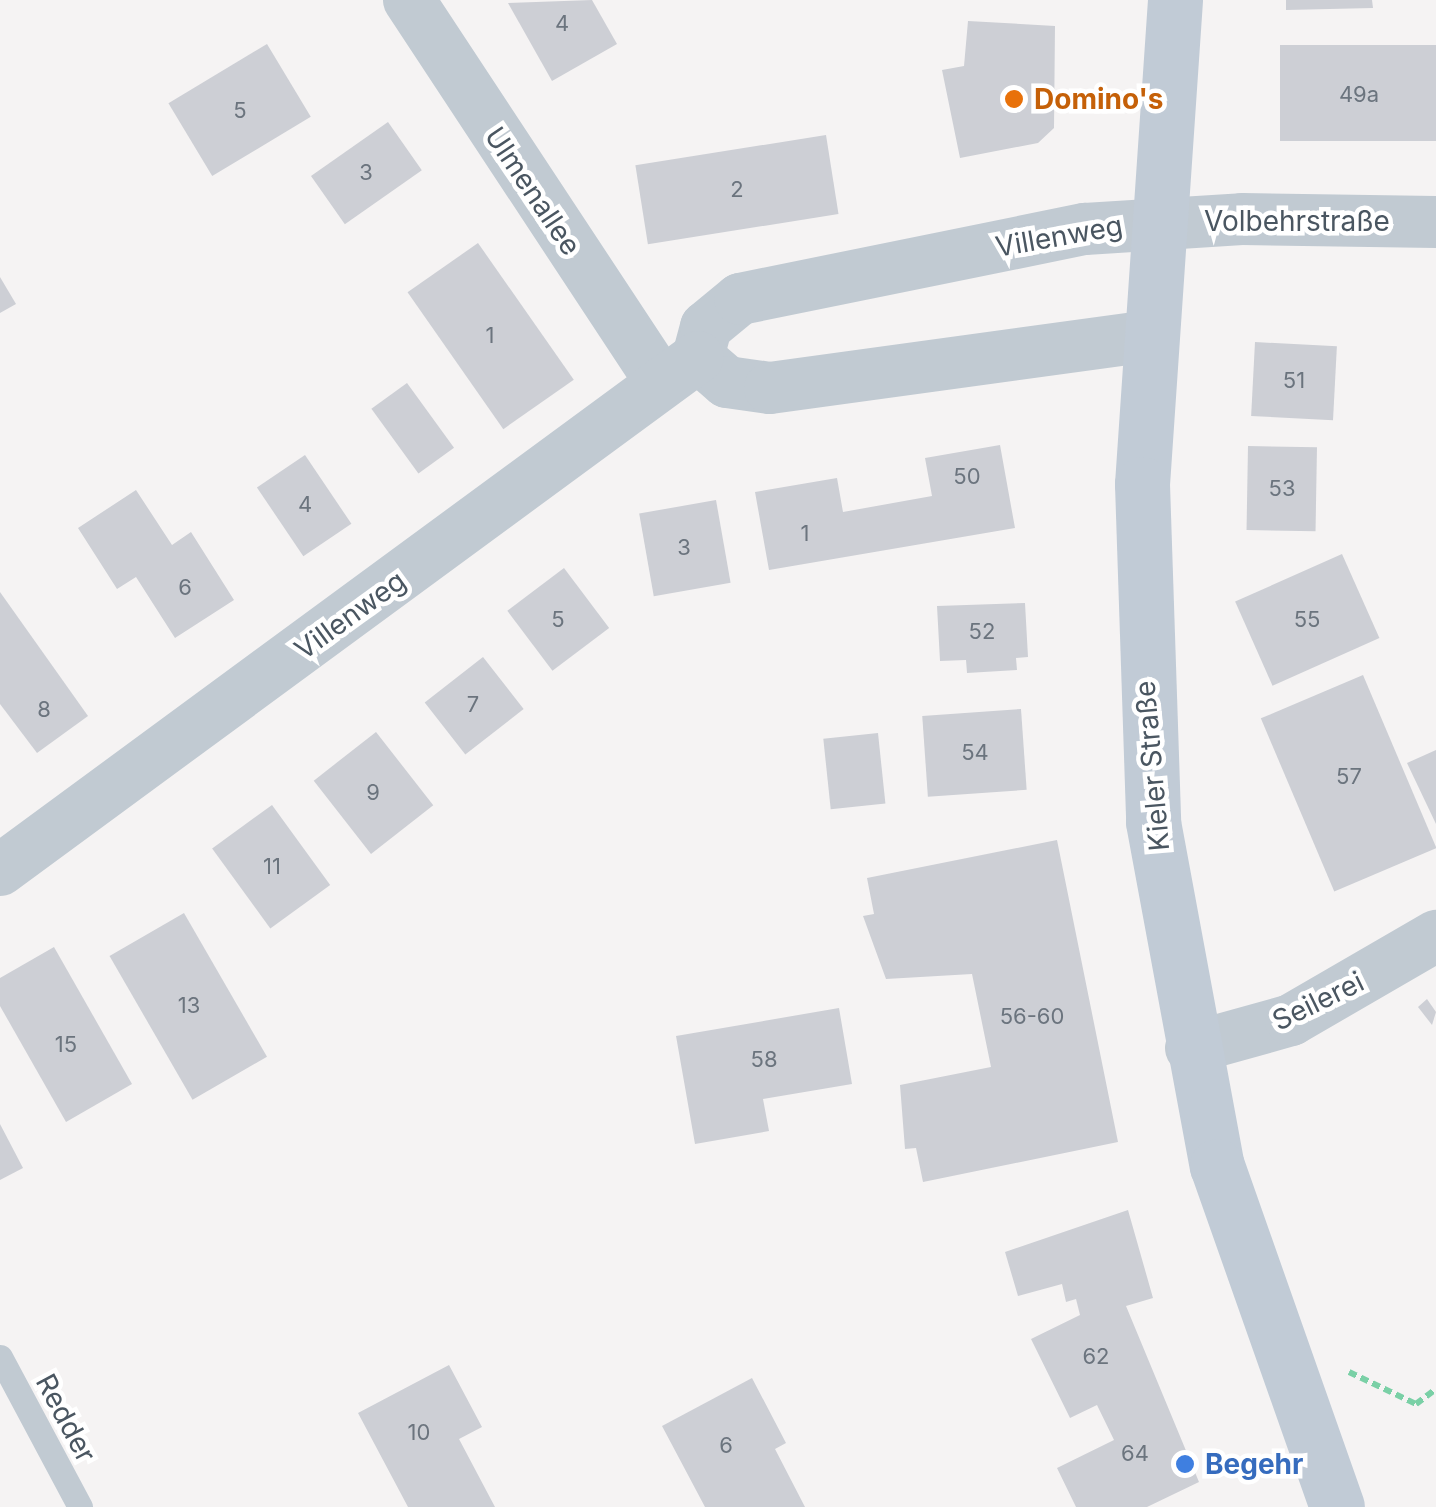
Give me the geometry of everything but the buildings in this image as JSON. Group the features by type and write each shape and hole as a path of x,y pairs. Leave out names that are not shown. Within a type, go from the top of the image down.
{"main road":[{"name":"Kieler Straße","path":"1176,0 1142,484 1145,684 1153,822 1217,1166 1289,1383 1337,1507"}],"street":[{"name":"Ulmenallee","path":"409,0 679,368"},
{"name":"Villenweg","path":"0,870 679,368 706,327 740,299 1158,221"},
{"name":"Volbehrstraße","path":"1158,221 1436,222"},
{"path":"679,368 727,382 770,388 1152,336"},
{"name":"Seilerei","path":"1192,1048 1290,1020 1436,936"}],"lane":[{"name":"Redder","path":"0,1357 80,1507"}],"path":[{"path":"1289,1383 1333,1364 1416,1404 1436,1389"}],"place":[{"name":"Domino's","path":"1014,99"},
{"name":"Begehr","path":"1185,1464"}]}
